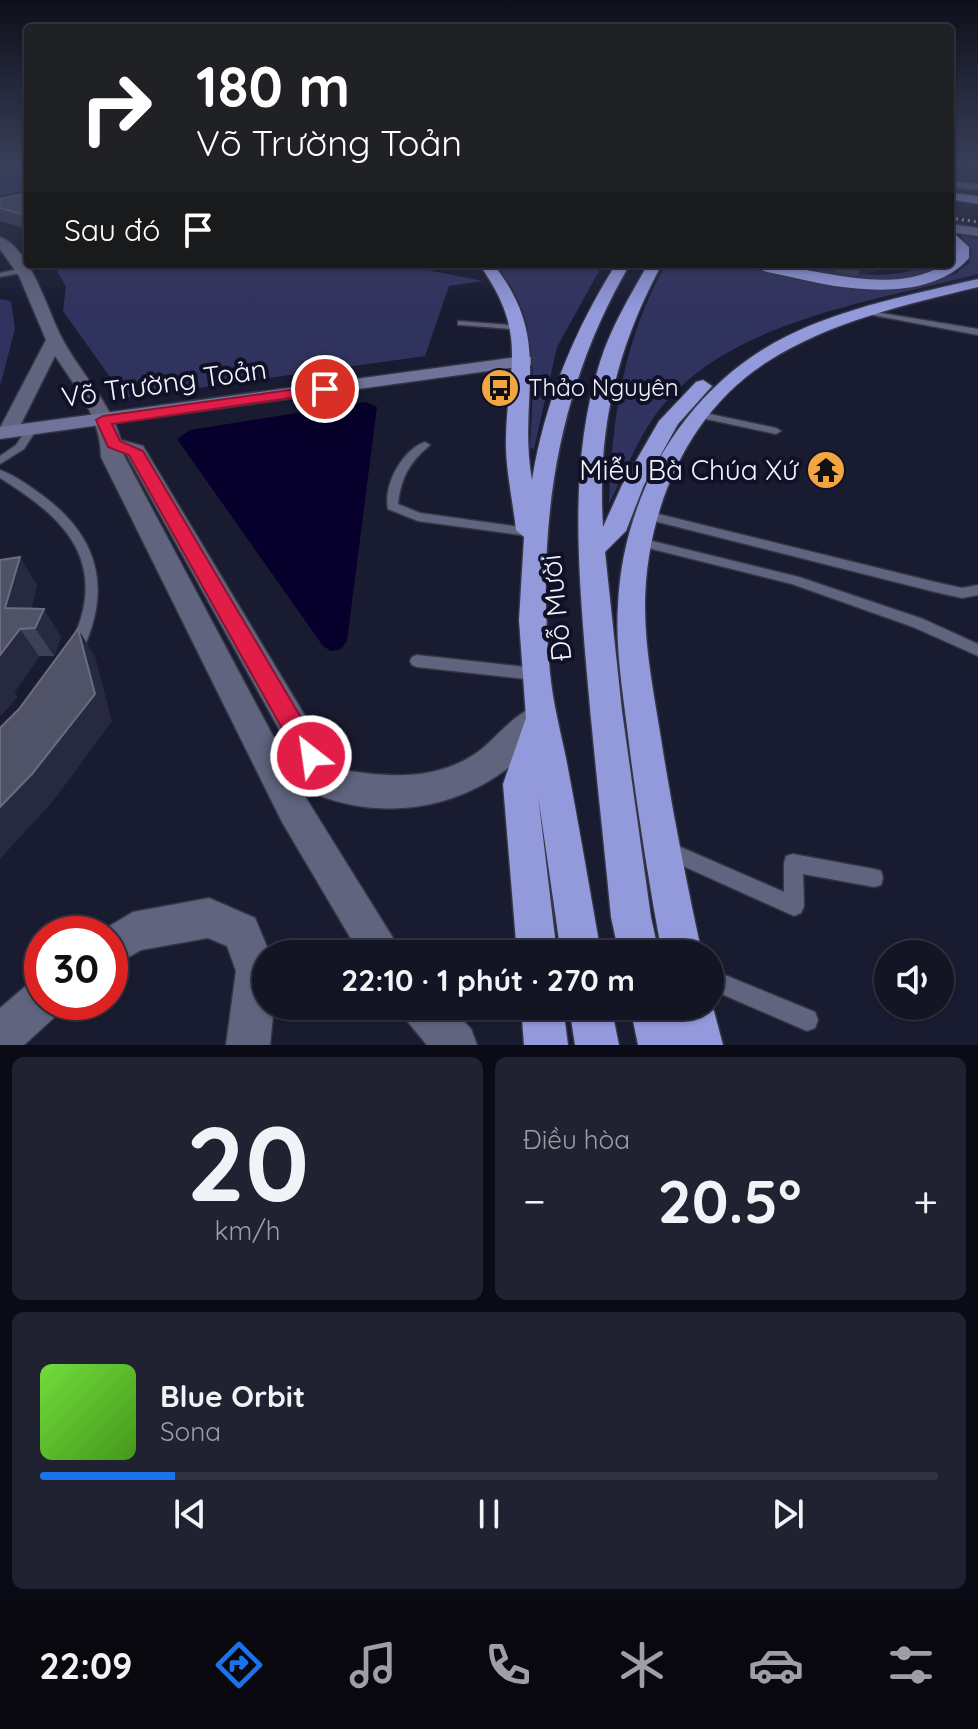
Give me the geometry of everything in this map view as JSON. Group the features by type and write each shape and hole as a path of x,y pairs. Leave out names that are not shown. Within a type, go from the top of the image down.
{"highway":[{"path":"954,236 962,247 956,254"},
{"path":"480,268 495,285 520,362"},
{"path":"490,268 515,308 525,343 510,381 508,446 519,456 534,580"},
{"path":"527,522 555,386 570,341 608,268"},
{"name":"Đỗ Mười","path":"579,940 535,674 534,580 541,503 563,390 597,306 621,268"},
{"name":"Đỗ Mười","path":"636,940 629,901 589,552 591,461 603,385 615,342 653,268"},
{"path":"775,268 815,277 883,284 931,278 953,268"},
{"path":"589,552 614,531 633,485 669,421 689,397 721,371 783,334 978,280"},
{"path":"679,940 634,663 632,587 643,529 671,453 696,414 735,376 793,339 978,280"},
{"name":"Đỗ Mười","path":"536,940 520,784 543,714"},
{"path":"543,1020 546,1045"},
{"path":"593,1020 597,1045"},
{"path":"654,1020 660,1045"},
{"path":"696,1020 701,1045"}],"street":[{"path":"954,231 978,232"},
{"path":"0,241 22,261"},
{"path":"25,268 54,340 108,432 112,457 294,810 374,940"},
{"path":"4,433 54,340"},
{"name":"Võ Trường Toản","path":"4,433 32,429 108,432 520,362"},
{"path":"108,432 135,451 327,783"},
{"path":"294,810 327,783 411,794 447,788 482,772 543,714"},
{"path":"128,935 209,918 241,932 257,971 248,1045"},
{"path":"0,1037 24,1016"},
{"path":"434,1020 455,1045"}],"lane":[{"path":"0,275 22,261"},
{"path":"872,313 978,332"},
{"path":"461,323 510,327"},
{"path":"696,414 776,431"},
{"path":"0,461 20,447 32,429"},
{"path":"425,445 412,454 393,492 392,506 418,517 527,522"},
{"path":"0,473 32,491 64,519 86,551 95,572 82,637 71,661"},
{"path":"643,529 962,593 978,590"},
{"path":"643,529 918,623 978,650"},
{"path":"417,661 535,674"},
{"path":"663,849 794,906 793,863 874,878"},
{"path":"724,985 807,1020"}],"shaded area":[{"path":"960,235 978,238 978,274 802,320 758,337 718,358 683,384 654,417 609,504 613,441 622,380 639,321 664,268 766,268 816,280 930,282 955,274 969,263 972,250"},
{"path":"55,268 418,268 483,281 449,286 425,356 125,398 63,311 66,287"},
{"path":"497,268 601,268 557,347 534,449 530,448 531,351 520,306"},
{"path":"789,268 886,275 918,268 935,268 903,279 881,281"},
{"path":"0,299 11,301 15,329 0,386"},
{"path":"366,402 377,407 347,641 341,649 331,651 323,646 177,439 190,430"}],"building":[{"path":"20,557 5,608 44,609 35,628 20,629 0,655 0,560"},
{"path":"78,629 95,694 32,774 0,807 0,728 19,709"}],"railway":[{"path":"954,219 978,222"}],"place":[{"name":"Thảo Nguyên","path":"500,388"},
{"name":"Miễu Bà Chúa Xứ","path":"826,470"}],"route":[{"path":"311,756 135,451 113,444 103,420 325,389"}]}
